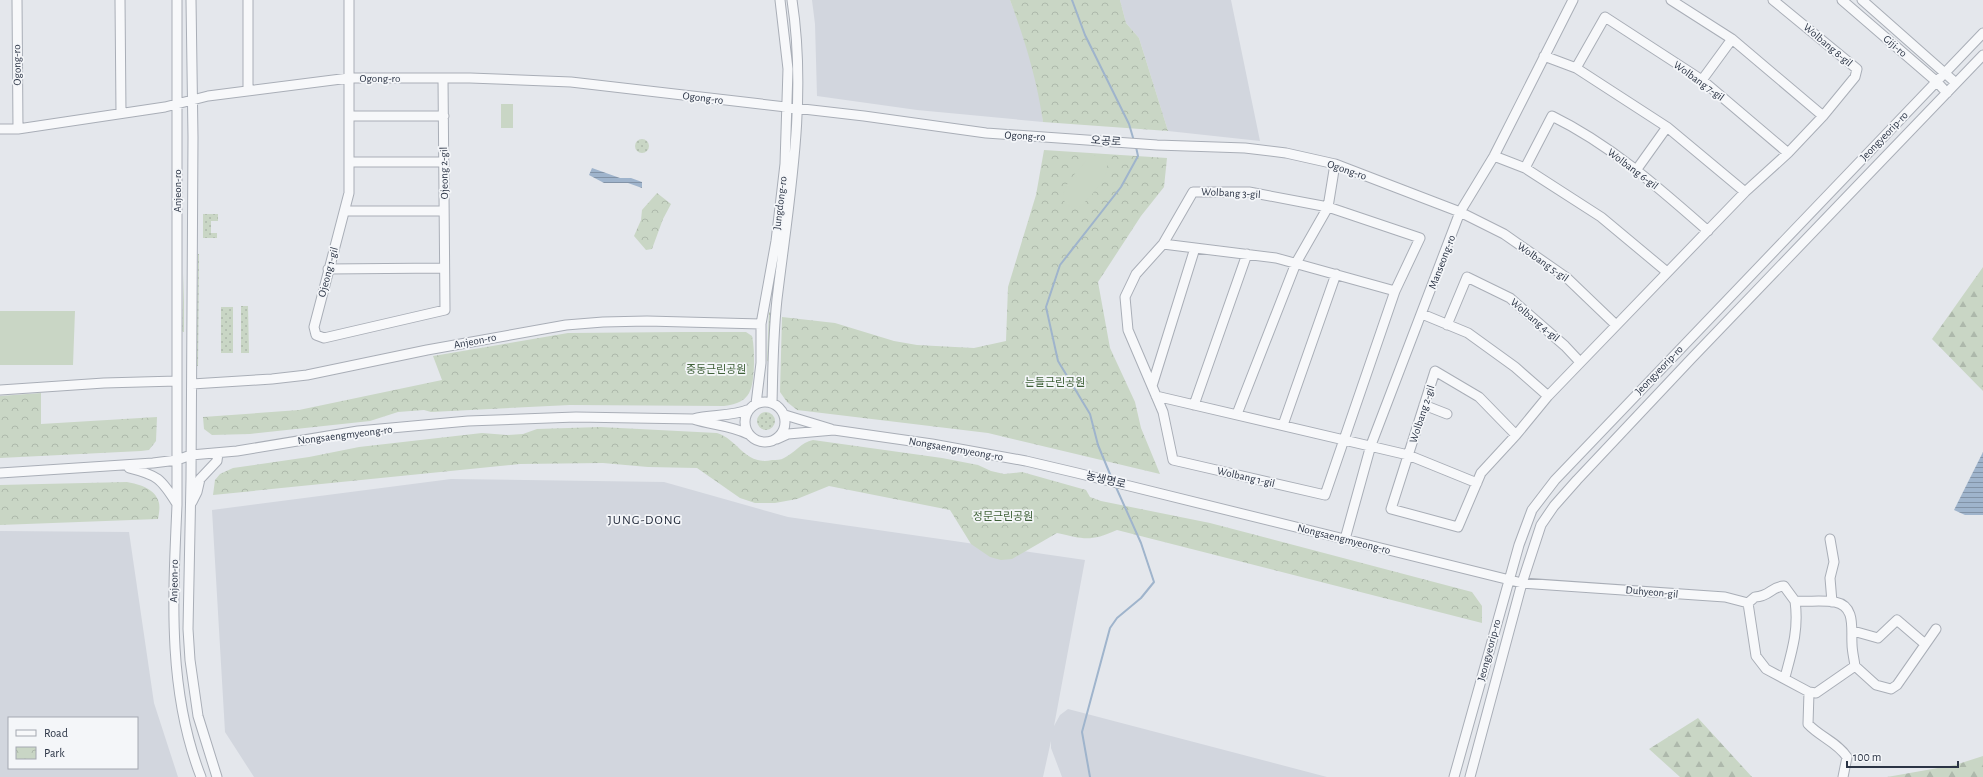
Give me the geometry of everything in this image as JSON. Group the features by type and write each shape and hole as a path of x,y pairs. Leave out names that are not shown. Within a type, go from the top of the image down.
{"street":[{"name":"Ogong-ro","path":"17,0 18,130"},
{"path":"120,0 121,112"},
{"name":"Anjeon-ro","path":"177,0 177,505 174,578 175,656 179,691 189,739 201,777"},
{"name":"Anjeon-ro","path":"191,0 191,99 193,137 192,384 188,629 190,660 198,716 217,777"},
{"path":"248,0 248,90"},
{"name":"Ogong-ro","path":"349,0 349,78"},
{"name":"Jungdong-ro","path":"753,407 761,363 761,324 780,210 785,164 788,69 780,0"},
{"name":"Jungdong-ro","path":"772,403 775,316 792,192 798,109 798,65 792,0"},
{"name":"Manseong-ro","path":"1345,539 1371,445 1460,212 1494,156 1573,0"},
{"path":"1671,0 1732,39 1823,116"},
{"name":"Wolbang 8-gil","path":"1773,0 1857,69 1854,77 1823,116 1788,153"},
{"name":"Giji-ro","path":"1842,0 1937,82 1947,93"},
{"name":"Giji-ro","path":"1862,0 1956,83"},
{"name":"Wolbang 7-gil","path":"1576,68 1605,17 1702,80 1788,153"},
{"name":"Jeongyeorip-ro","path":"1454,777 1508,580 1532,510 1555,480 1983,33"},
{"path":"1702,80 1732,39"},
{"name":"Jeongyeorip-ro","path":"1470,777 1522,583 1541,526 1577,480 1983,55"},
{"path":"1544,56 1576,68 1667,127 1745,192"},
{"name":"Ogong-ro","path":"0,129 18,130 121,112 165,107 191,99 248,90 349,78 442,78 571,82 986,133 1056,138"},
{"name":"Ojeong 1-gil","path":"349,78 349,192 314,327 316,335 324,338 445,310"},
{"name":"Ojeong 2-gil","path":"442,78 444,116 443,162 445,310"},
{"path":"349,116 444,116"},
{"name":"Wolbang 6-gil","path":"1525,168 1552,116 1567,123 1637,169 1708,231"},
{"path":"1637,169 1667,127"},
{"name":"오공로","path":"1056,138 1157,145"},
{"name":"Ogong-ro","path":"1157,145 1245,148 1286,153 1335,164 1460,212"},
{"path":"1516,435 1548,396 1616,324 1745,192 1788,153"},
{"path":"1494,156 1525,168 1601,217 1667,272"},
{"path":"350,162 443,162"},
{"path":"1237,414 1296,263 1328,206 1335,164"},
{"name":"Wolbang 3-gil","path":"1125,297 1136,274 1163,244 1193,192 1249,192 1328,206 1420,238 1395,292 1371,362"},
{"path":"345,212 444,212"},
{"name":"Wolbang 5-gil","path":"1460,212 1504,234 1567,278 1616,324"},
{"path":"1163,244 1276,258 1395,292"},
{"path":"1152,386 1195,248"},
{"path":"1194,405 1247,254"},
{"path":"328,269 444,268"},
{"path":"1283,425 1336,274"},
{"name":"Wolbang 4-gil","path":"1447,324 1466,277 1510,298 1565,346 1580,362"},
{"name":"Wolbang 1-gil","path":"1125,297 1128,330 1163,412 1173,460 1325,495 1371,362"},
{"path":"1422,314 1468,333 1515,367 1548,396"},
{"name":"Anjeon-ro","path":"192,384 272,379 307,375 427,350 566,325 647,321 761,324"},
{"name":"Wolbang 2-gil","path":"1435,371 1479,397 1516,435 1481,473 1458,527 1390,508 1435,371"},
{"path":"0,390 104,383 177,381"},
{"path":"1156,396 1371,445"},
{"path":"692,419 706,416 730,415 766,402 777,406 785,415 834,430"},
{"path":"1424,405 1447,414"},
{"path":"748,434 745,427 746,416 753,407"},
{"path":"777,439 785,428 785,415"},
{"name":"Nongsaengmyeong-ro","path":"0,473 122,466 177,460 191,455 218,453 358,431 468,421 576,417 692,419"},
{"path":"692,419 706,424 720,424 737,428 758,442 764,443 788,434 834,430"},
{"name":"Nongsaengmyeong-ro","path":"834,430 932,444 1026,461 1077,473"},
{"name":"Wolbang 2-gil","path":"1371,445 1408,455 1477,483"},
{"path":"191,504 198,492 200,479 217,461 218,453"},
{"path":"122,466 150,473 159,478 177,505"},
{"name":"농생명로","path":"1077,473 1136,487"},
{"name":"Nongsaengmyeong-ro","path":"1136,487 1508,580 1522,583 1554,585"},
{"path":"1830,539 1834,562 1830,578 1832,602"},
{"name":"Duhyeon-gil","path":"1554,585 1725,597 1748,603"},
{"path":"1785,677 1793,647 1798,619 1795,601 1784,586 1777,587 1764,596 1755,597 1748,603 1756,656 1766,669 1785,677 1809,692 1816,692 1855,666"},
{"path":"1795,601 1832,602 1841,604 1848,611 1852,620 1852,644 1855,666 1876,684 1891,689 1898,685 1936,629"},
{"path":"1853,631 1878,638 1897,620 1925,644"},
{"path":"1809,692 1808,724 1816,732 1842,748 1847,757 1843,777"}],"shaded area":[{"path":"812,0 1010,0 1026,41 1039,90 1043,122 917,110 817,96 815,24"},
{"path":"1120,0 1231,0 1260,141 1168,131 1139,38 1126,23"},
{"path":"451,479 664,482 788,517 1085,560 1054,726 1060,715 1068,709 1327,777 1062,777 1051,748 1051,741 1043,777 254,777 225,732 212,510"},
{"path":"0,531 129,532 154,703 178,777 0,777"}],"green space":[{"path":"1010,0 1120,0 1126,23 1139,38 1168,131 1043,122 1030,60"},
{"path":"501,104 513,104 513,128 501,128"},
{"path":"642,139 647,141 649,146 647,151 642,153 637,151 635,146 637,141"},
{"name":"는들근린공원","path":"1044,150 1167,158 1164,187 1141,216 1098,282 1110,348 1135,402 1141,428 1160,474 988,433 797,410 787,402 780,392 782,317 835,323 894,341 917,345 974,348 1006,341 1008,287 1036,195"},
{"path":"1096,155 1104,159 1107,164 1103,179 1081,206 1070,207 1065,202 1063,196 1068,183 1091,156"},
{"path":"657,193 671,204 663,219 652,249 646,250 634,236 641,220 642,210"},
{"path":"203,214 218,214 218,221 211,221 211,233 217,233 217,238 203,238"},
{"path":"198,254 198,366 196,366"},
{"path":"1983,267 1983,391 1932,339"},
{"path":"184,273 184,332 183,332 182,331"},
{"path":"241,306 248,306 249,353 241,353"},
{"path":"221,307 233,307 233,353 221,353"},
{"path":"0,311 75,311 73,365 0,365"},
{"path":"769,312 771,313 770,362 767,361"},
{"name":"중동근린공원","path":"746,332 752,336 754,346 753,380 746,398 740,402 724,406 570,405 431,412 424,410 398,412 370,421 250,434 212,435 204,429 203,417 299,410 442,380 433,356 568,333"},
{"path":"41,393 41,424 157,417 156,441 149,450 141,451 0,458 0,396"},
{"path":"766,412 772,415 775,421 772,427 766,430 760,427 757,421 760,415"},
{"name":"정문근린공원","path":"600,427 717,433 725,436 749,456 763,461 783,459 801,445 813,440 942,458 978,465 991,471 1004,474 1022,472 1086,490 1090,497 1101,501 1210,523 1472,592 1482,606 1482,623 1117,530 1093,538 1081,538 1057,533 1012,559 1001,560 990,557 971,544 950,510 829,486 797,499 775,503 755,503 740,498 697,468 648,467 603,463 520,464 213,495 215,480 220,474 233,468 309,457 359,447 482,433 507,435 523,434 537,429"},
{"path":"127,482 142,486 154,494 159,505 158,519 0,525 0,485"},
{"path":"1698,718 1752,777 1680,777 1649,749"},
{"path":"1983,756 1983,777 1887,777 1955,765"}],"water":[{"path":"592,168 620,178 631,178 642,182 642,188 628,183 604,183 589,175"},
{"path":"1983,452 1983,515 1965,515 1954,510"}],"waterway":[{"path":"1072,0 1085,35 1129,124 1134,141"},
{"path":"1112,479 1098,445 1090,414 1058,361 1046,307 1060,265 1121,187 1138,156 1136,147"},
{"path":"1090,777 1082,732 1110,628 1117,618 1141,598 1154,582 1141,543 1115,485"}],"district":[{"name":"JUNG-DONG","path":"645,520"}]}
